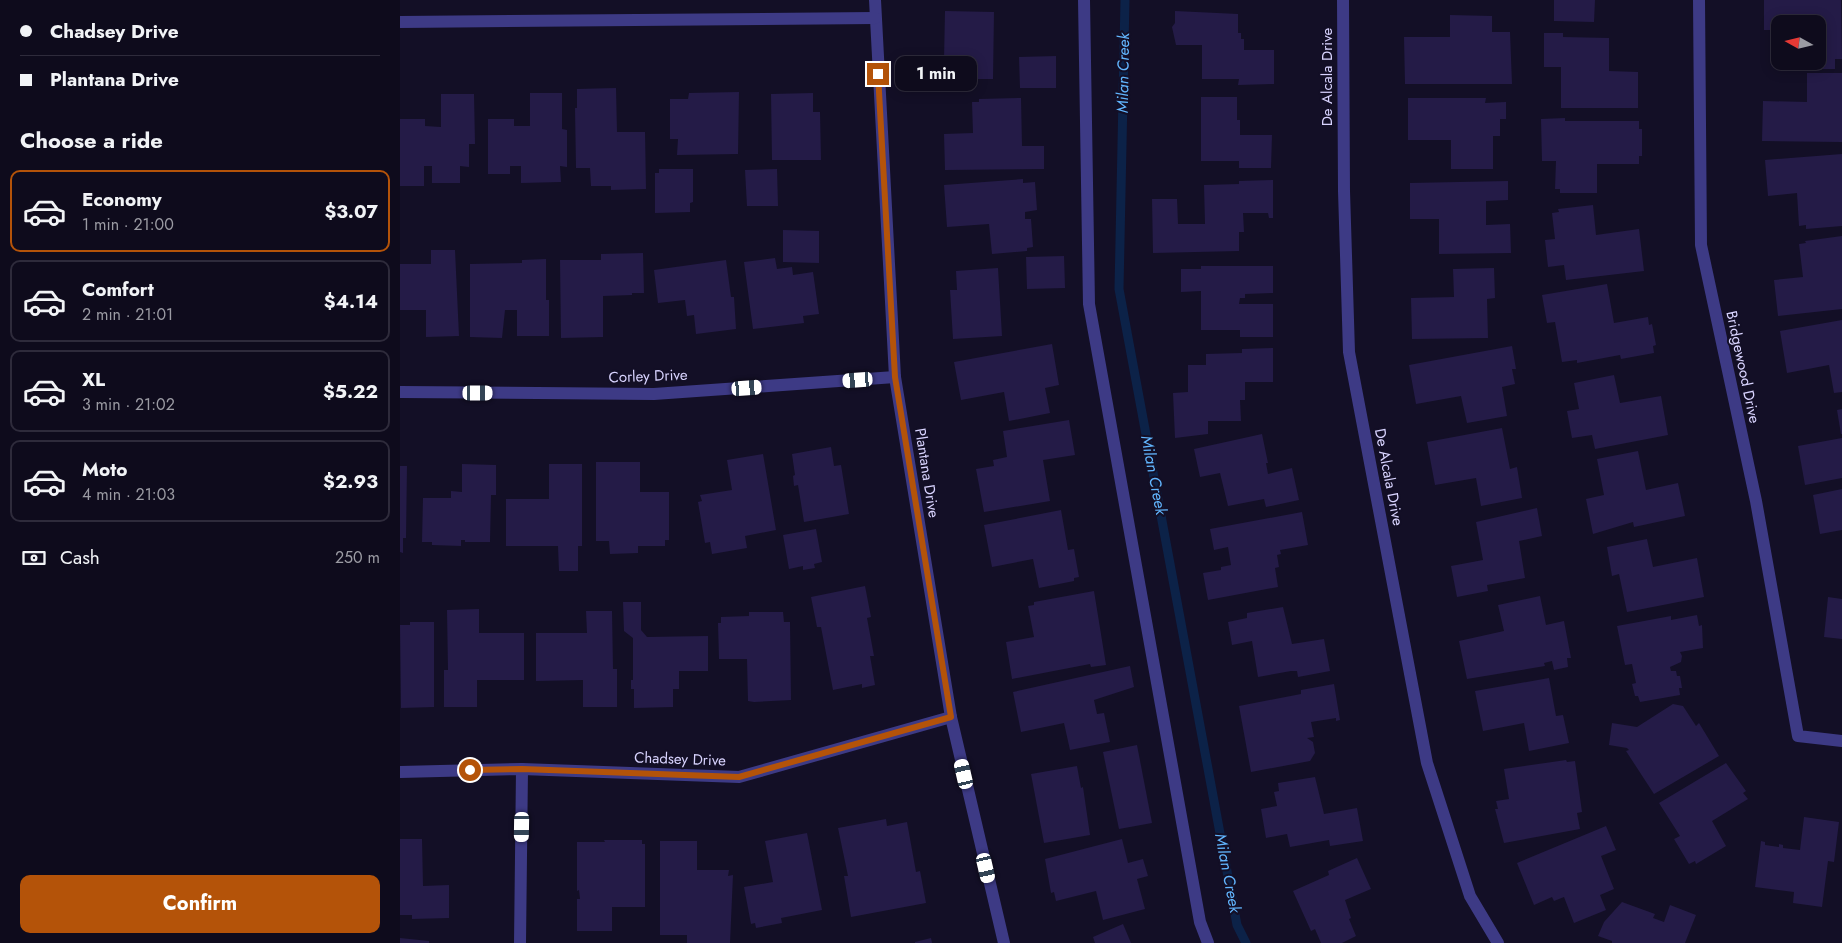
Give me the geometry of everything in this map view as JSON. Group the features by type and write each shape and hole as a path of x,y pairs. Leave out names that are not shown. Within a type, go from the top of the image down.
{"street":[{"name":"Plantana Drive","path":"875,0 895,377 951,717 1004,943"},
{"path":"1084,0 1089,304 1200,922 1208,943"},
{"name":"De Alcala Drive","path":"1343,0 1344,191 1349,352 1427,763 1470,896 1498,943"},
{"name":"Bridgewood Drive","path":"1699,0 1701,246 1756,501 1798,736 1842,741"},
{"path":"400,22 875,18"},
{"name":"Corley Drive","path":"400,392 654,394 895,377"},
{"name":"Chadsey Drive","path":"400,772 522,769 739,777 951,717"},
{"path":"520,943 522,769"}],"building":[{"path":"1554,0 1595,0 1594,22 1554,21"},
{"path":"1764,0 1841,0 1842,59 1835,59 1835,69 1826,69 1826,15 1771,15 1771,30 1764,30"},
{"path":"945,11 994,12 993,79 951,79 951,60 944,60"},
{"path":"1175,11 1238,14 1238,33 1241,33 1241,39 1244,39 1244,50 1274,50 1274,84 1238,85 1239,79 1202,79 1202,45 1176,45 1172,27 1175,23"},
{"path":"1450,15 1492,16 1492,32 1510,32 1512,84 1405,84 1404,37 1450,37"},
{"path":"1544,33 1563,33 1563,37 1609,38 1609,71 1638,72 1638,108 1561,108 1561,67 1544,67"},
{"path":"1056,56 1056,88 1020,88 1019,57"},
{"path":"1807,73 1842,73 1842,142 1762,141 1763,101 1807,102"},
{"path":"616,88 617,132 645,132 646,189 611,190 611,186 591,186 590,168 576,168 575,108 577,108 577,89"},
{"path":"739,92 738,154 677,155 678,139 670,139 670,99 688,99 689,93"},
{"path":"530,93 562,93 562,129 567,130 567,167 560,166 561,182 521,183 521,166 510,166 510,174 488,174 488,119 514,119 514,126 530,126"},
{"path":"813,93 813,112 820,112 821,160 772,160 771,94"},
{"path":"441,94 474,94 475,144 469,144 469,167 460,166 460,183 432,183 432,166 424,166 424,186 400,186 400,119 425,119 425,126 441,127"},
{"path":"1201,97 1237,97 1237,120 1240,120 1240,135 1272,135 1271,168 1239,168 1239,161 1201,161"},
{"path":"1021,98 1022,146 1044,146 1044,169 945,170 944,134 973,133 972,102 979,102 979,99"},
{"path":"1408,98 1486,98 1485,103 1506,102 1506,119 1500,119 1500,136 1493,136 1493,169 1451,169 1451,140 1408,140"},
{"path":"1565,118 1565,121 1639,121 1639,129 1642,129 1642,156 1639,156 1639,164 1597,164 1597,193 1560,193 1560,189 1555,189 1556,161 1542,161 1541,119"},
{"path":"1842,154 1842,226 1806,229 1806,225 1799,226 1797,193 1768,196 1765,160"},
{"path":"659,169 693,169 693,202 690,203 690,212 655,213 655,173 659,173"},
{"path":"777,169 778,206 747,206 745,170"},
{"path":"1023,179 1023,183 1035,182 1037,210 1025,212 1025,219 1031,219 1033,247 1027,248 1027,251 992,254 989,224 947,227 944,185"},
{"path":"1273,180 1273,218 1269,218 1268,213 1243,213 1244,232 1239,232 1239,251 1153,253 1152,199 1177,199 1178,224 1205,224 1204,185 1239,184 1239,181"},
{"path":"1508,181 1508,200 1486,201 1486,225 1510,224 1511,253 1439,254 1439,219 1410,219 1410,183"},
{"path":"1593,205 1596,235 1639,229 1644,271 1566,280 1564,265 1548,267 1545,240 1555,239 1552,213 1559,212 1558,209"},
{"path":"783,230 819,231 819,263 783,262"},
{"path":"1842,236 1842,309 1778,316 1774,280 1803,277 1799,244 1806,243 1805,241"},
{"path":"431,250 455,250 459,336 426,337 426,310 400,310 400,264 431,264"},
{"path":"643,253 644,293 603,296 603,337 561,338 560,260 601,260 601,254"},
{"path":"1064,256 1065,288 1027,289 1026,257"},
{"path":"775,258 777,269 792,267 793,275 813,272 819,314 803,316 804,323 753,329 744,262"},
{"path":"546,259 546,300 549,300 549,336 517,336 517,310 505,310 502,338 470,337 470,264 522,263 522,260"},
{"path":"726,260 731,297 734,297 736,329 696,334 694,315 687,316 685,300 658,303 654,270"},
{"path":"1201,266 1273,266 1273,293 1245,294 1245,298 1240,298 1239,304 1273,304 1273,337 1240,337 1240,330 1201,330 1201,291 1181,292 1181,269 1201,269"},
{"path":"998,268 1002,336 953,339 950,290 957,290 956,271"},
{"path":"1494,268 1495,298 1487,299 1488,338 1412,339 1411,298 1454,297 1453,269"},
{"path":"1607,284 1614,323 1648,317 1649,325 1652,324 1656,345 1653,346 1654,353 1621,359 1620,355 1577,363 1577,360 1562,362 1555,322 1547,323 1542,295"},
{"path":"1842,320 1842,392 1834,393 1829,365 1787,373 1780,331"},
{"path":"1052,344 1059,385 1045,388 1050,413 1009,421 1004,392 961,400 954,362"},
{"path":"1512,346 1516,369 1512,369 1515,384 1502,387 1507,416 1467,423 1461,396 1416,404 1409,365"},
{"path":"1273,348 1273,382 1245,382 1245,400 1240,400 1241,421 1208,421 1208,434 1175,438 1173,393 1188,392 1188,365 1206,365 1206,354 1242,353 1242,349"},
{"path":"1614,375 1620,403 1661,396 1668,435 1595,449 1592,435 1572,438 1567,411 1579,409 1574,383"},
{"path":"1842,409 1842,434 1841,434 1837,410"},
{"path":"1069,420 1075,455 1043,460 1050,501 984,512 976,469 994,466 993,460 1007,457 1003,431"},
{"path":"1502,428 1510,469 1517,467 1522,498 1481,506 1476,478 1435,485 1427,442"},
{"path":"1262,434 1268,463 1266,463 1268,474 1292,468 1299,500 1266,507 1264,499 1228,506 1220,473 1200,477 1194,449"},
{"path":"1842,438 1842,478 1805,485 1798,446"},
{"path":"831,447 834,466 841,465 849,514 804,522 798,485 794,486 793,476 795,475 792,454"},
{"path":"1638,451 1646,490 1678,483 1685,516 1634,527 1633,522 1593,534 1586,499 1604,495 1597,459"},
{"path":"763,454 776,530 745,536 747,548 712,554 710,542 705,543 698,502 702,501 700,495 732,490 727,460"},
{"path":"596,462 640,462 640,492 669,492 669,540 665,540 665,546 638,546 638,553 610,554 609,541 596,541"},
{"path":"462,464 496,465 496,495 491,495 490,542 465,542 465,540 461,540 461,546 432,545 432,542 422,542 423,498 451,498 451,491 462,492"},
{"path":"549,464 582,464 582,546 578,546 578,571 559,571 558,546 506,546 506,499 549,499"},
{"path":"400,466 407,466 406,538 403,538 403,553 400,552"},
{"path":"1842,489 1842,530 1820,534 1813,495"},
{"path":"1537,508 1542,536 1519,541 1525,578 1487,585 1488,591 1457,597 1451,566 1483,560 1476,522"},
{"path":"1061,510 1068,550 1074,549 1079,577 1074,578 1074,581 1039,588 1033,559 992,567 984,525"},
{"path":"1302,512 1308,545 1280,550 1281,554 1277,555 1279,567 1275,568 1278,587 1208,600 1203,573 1221,570 1221,567 1231,565 1228,547 1214,550 1210,529"},
{"path":"816,529 822,562 814,564 815,568 803,570 803,566 789,569 783,535"},
{"path":"1647,539 1653,567 1697,558 1704,597 1627,612 1619,574 1612,576 1607,547"},
{"path":"865,586 871,617 867,618 874,656 870,656 875,685 862,688 862,684 833,690 821,627 817,627 811,597"},
{"path":"1094,591 1106,665 1091,667 1090,664 1012,679 1006,642 1034,637 1028,606 1034,605 1034,602"},
{"path":"1540,596 1546,625 1564,621 1571,658 1567,658 1568,667 1554,670 1552,661 1544,663 1545,666 1467,679 1459,641 1504,631 1498,605"},
{"path":"1828,597 1842,599 1842,639 1824,637"},
{"path":"623,602 641,602 641,630 647,637 708,636 708,671 679,671 679,689 673,689 673,707 634,708 634,689 631,689 631,680 633,680 633,638 624,631"},
{"path":"1283,607 1292,644 1324,639 1330,671 1298,677 1297,671 1291,671 1258,677 1252,641 1232,645 1228,622 1247,618 1247,613"},
{"path":"479,609 479,633 524,633 524,680 477,680 477,707 444,707 444,670 448,670 447,610"},
{"path":"586,611 612,611 613,669 617,669 617,707 583,707 583,680 536,681 536,633 587,633"},
{"path":"749,612 783,612 784,622 790,622 791,700 748,701 747,659 719,659 718,623 721,623 721,617 749,616"},
{"path":"1697,615 1699,626 1702,625 1703,648 1680,652 1682,656 1681,662 1670,667 1671,671 1676,671 1677,676 1680,676 1682,688 1679,688 1680,695 1640,702 1638,696 1635,696 1632,684 1636,683 1632,664 1625,665 1617,626 1671,616 1671,620"},
{"path":"410,622 434,622 434,707 401,708 400,625 410,625"},
{"path":"1130,666 1134,687 1094,700 1097,714 1104,713 1110,742 1070,750 1064,723 1021,732 1013,692"},
{"path":"1549,678 1556,716 1563,715 1569,743 1529,751 1524,723 1483,731 1475,691"},
{"path":"1334,684 1340,720 1336,721 1336,718 1311,722 1314,737 1307,738 1313,742 1315,753 1310,761 1251,772 1239,706 1301,694 1301,690"},
{"path":"1673,704 1683,706 1696,726 1699,723 1719,756 1654,794 1626,751 1629,750 1609,745 1612,723 1637,727"},
{"path":"1137,745 1152,823 1119,829 1103,752"},
{"path":"1566,760 1567,762 1575,761 1582,812 1577,813 1580,829 1504,843 1495,809 1498,809 1496,801 1509,799 1504,769"},
{"path":"1726,763 1746,791 1743,793 1748,799 1712,821 1726,846 1696,864 1695,861 1689,864 1674,839 1680,836 1659,803"},
{"path":"1077,766 1081,788 1083,787 1090,835 1044,843 1031,774"},
{"path":"1315,777 1324,814 1357,808 1363,841 1330,846 1329,840 1290,847 1287,834 1266,838 1261,809 1277,806 1274,792 1279,791 1278,783"},
{"path":"1804,817 1839,822 1834,862 1828,861 1822,907 1793,903 1794,892 1755,887 1761,841 1765,842 1765,845 1779,847 1779,844 1783,845 1783,848 1800,850"},
{"path":"886,819 887,826 907,822 916,872 920,871 926,903 851,917 844,876 848,876 838,828"},
{"path":"1606,826 1616,850 1601,856 1614,889 1600,895 1606,910 1574,923 1564,897 1554,901 1552,897 1534,905 1517,863"},
{"path":"807,833 822,910 781,918 782,923 756,928 755,923 751,924 744,887 773,882 765,841"},
{"path":"400,839 422,839 423,886 449,885 449,918 412,919 412,915 400,915"},
{"path":"1122,839 1128,863 1143,859 1148,876 1137,879 1145,909 1103,920 1096,891 1056,901 1054,892 1051,893 1045,859"},
{"path":"604,840 642,840 642,844 645,844 645,907 612,907 612,931 577,931 577,899 580,899 579,890 577,891 577,842 605,842"},
{"path":"660,841 697,841 697,870 729,870 728,876 733,875 730,943 687,943 687,935 660,935"},
{"path":"1357,858 1371,889 1345,900 1351,918 1349,919 1356,936 1342,943 1321,943 1315,929 1311,931 1293,891 1329,875 1328,871"},
{"path":"1622,902 1655,914 1653,918 1664,922 1670,905 1696,915 1685,943 1612,943 1612,941 1598,936 1604,922"},
{"path":"1123,924 1131,943 1095,943 1093,937"},
{"path":"400,938 429,941 429,943 400,943"},
{"path":"931,938 932,943 915,943 915,942"}],"waterway":[{"name":"Milan Creek","path":"1125,0 1119,289 1237,925 1246,943"}],"route":[{"path":"470,770 522,769 739,777 951,717 895,377 878,74"}]}
